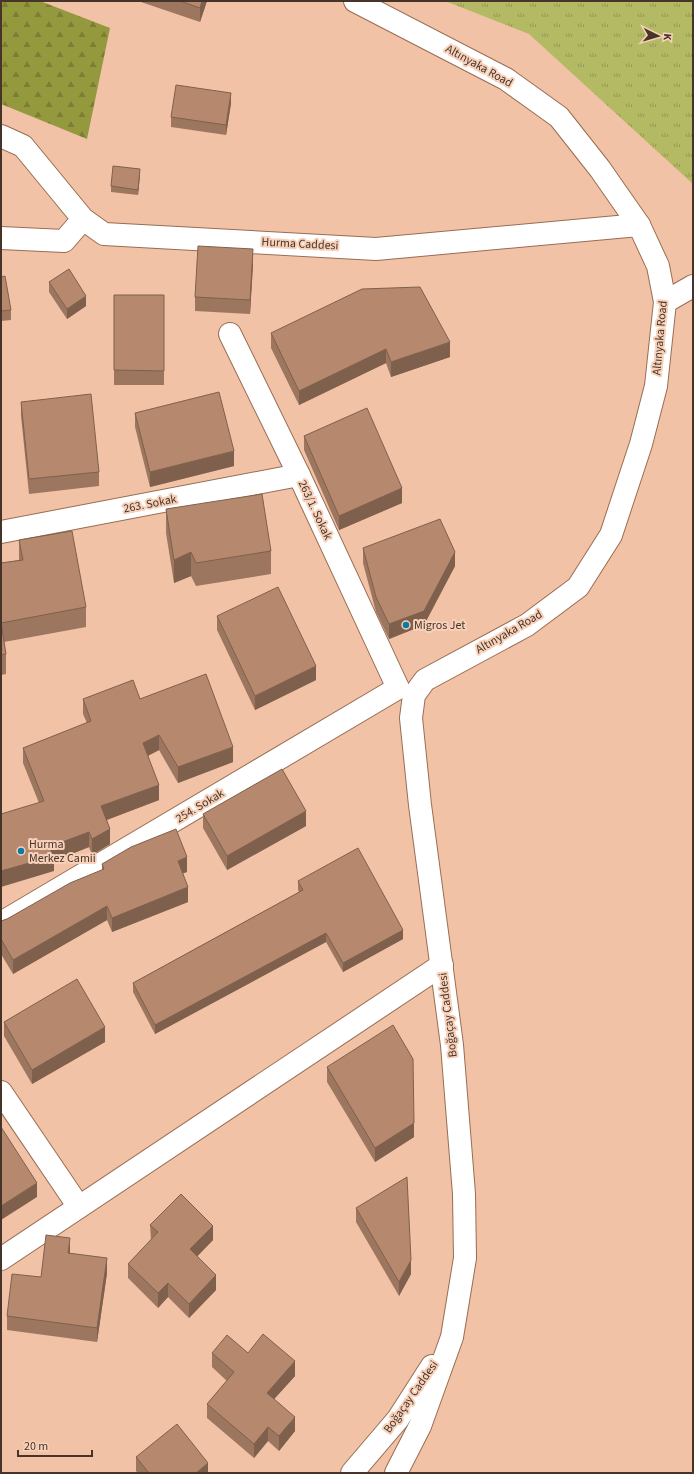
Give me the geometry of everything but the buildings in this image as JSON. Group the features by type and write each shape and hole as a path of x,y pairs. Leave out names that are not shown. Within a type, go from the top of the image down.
{"street":[{"name":"Altınyaka Road","path":"355,1 506,79 560,117 600,169 639,225 658,266 665,302 656,386 641,444 611,535 578,587 527,625 406,691"},
{"name":"Hurma Caddesi","path":"1,136 23,146 83,219 104,234 376,249 639,225"},
{"path":"1,238 64,241 83,219"},
{"path":"665,302 693,286"},
{"name":"263/1. Sokak","path":"230,334 406,691"},
{"name":"263. Sokak","path":"1,532 299,475"},
{"name":"254. Sokak","path":"1,923 406,691"},
{"name":"Boğaçay Caddesi","path":"396,1473 420,1426 452,1337 465,1258 464,1194 452,1044 411,718 406,691"},
{"path":"1,1259 442,965"},
{"path":"1,1092 79,1207"},
{"name":"Boğaçay Caddesi","path":"352,1473 398,1419 452,1337"}],"green space":[{"path":"1,1 40,1 110,28 87,139 1,104"},
{"path":"445,1 693,1 693,184 529,34"}],"place":[{"name":"Migros Jet","path":"406,625"},
{"name":"Hurma Merkez Camii","path":"21,851"}]}
